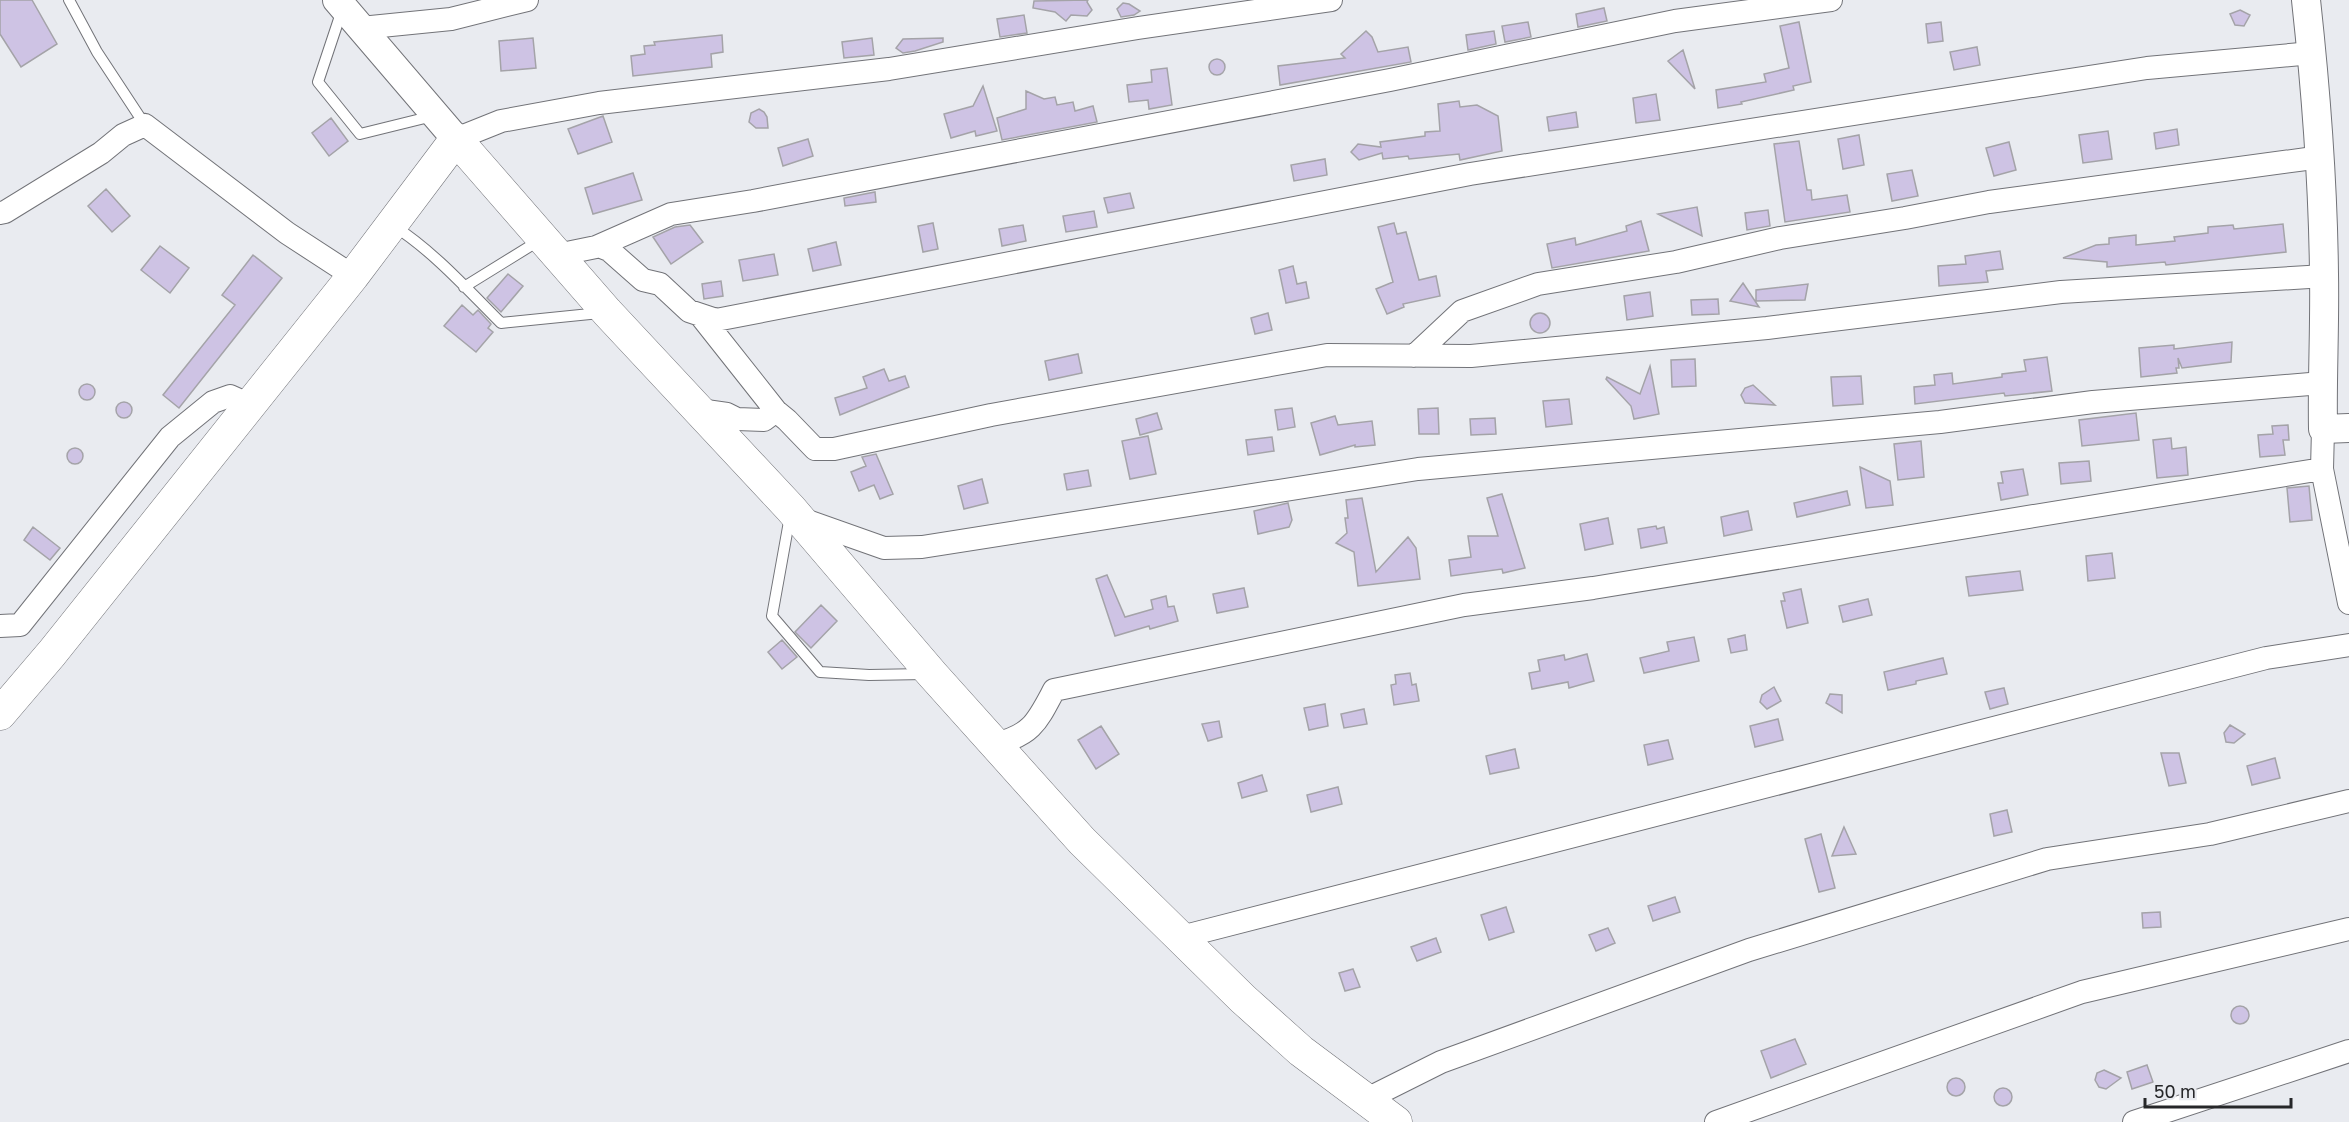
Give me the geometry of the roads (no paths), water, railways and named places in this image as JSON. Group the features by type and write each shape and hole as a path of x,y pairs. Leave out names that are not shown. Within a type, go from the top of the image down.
{"main road":[{"path":"0,714 52,653 250,405 456,139 607,312 795,513 932,674 1082,841 1243,999 1293,1043 1396,1122"}],"street":[{"path":"361,28 451,19 527,0"},
{"path":"340,4 456,139 501,121 598,103 889,69 1138,28 1331,0"},
{"path":"550,247 599,246 671,214 753,201 1379,82 1675,21 1831,0"},
{"path":"2306,0 2321,157 2325,276 2322,383 2336,429 2322,469 2349,603"},
{"path":"599,246 609,250 643,280 660,284 689,310 716,320 1482,172 2147,68 2312,53"},
{"path":"0,213 101,153 123,135 145,125 287,233 352,276"},
{"path":"1414,356 1462,311 1538,284 1676,262 1780,238 1989,202 2321,157"},
{"path":"700,315 776,411 788,420 814,449 834,449 991,415 1327,355 1471,356 1755,329 2061,292 2325,276"},
{"path":"795,513 852,539 884,548 922,547 1418,469 1940,422 2093,402 2322,383"},
{"path":"0,626 20,625 170,437 213,402 231,396 250,405"},
{"path":"699,410 727,414 737,419 764,420 776,411"},
{"path":"995,744 1012,740 1023,733 1041,715 1054,690 1464,605 1593,588 2322,469"},
{"path":"1181,937 2266,658 2349,645"},
{"path":"1365,1100 1441,1062 1749,950 2036,862 2210,834 2349,801"},
{"path":"1716,1122 2082,992 2349,929"},
{"path":"2134,1122 2349,1051"}],"lane":[{"path":"69,0 97,52 145,125"},
{"path":"340,4 318,82 360,134 436,115"},
{"path":"392,224 410,236 501,323 607,312"},
{"path":"464,287 550,247"},
{"path":"795,513 772,616 820,672 868,675 932,674"}]}
